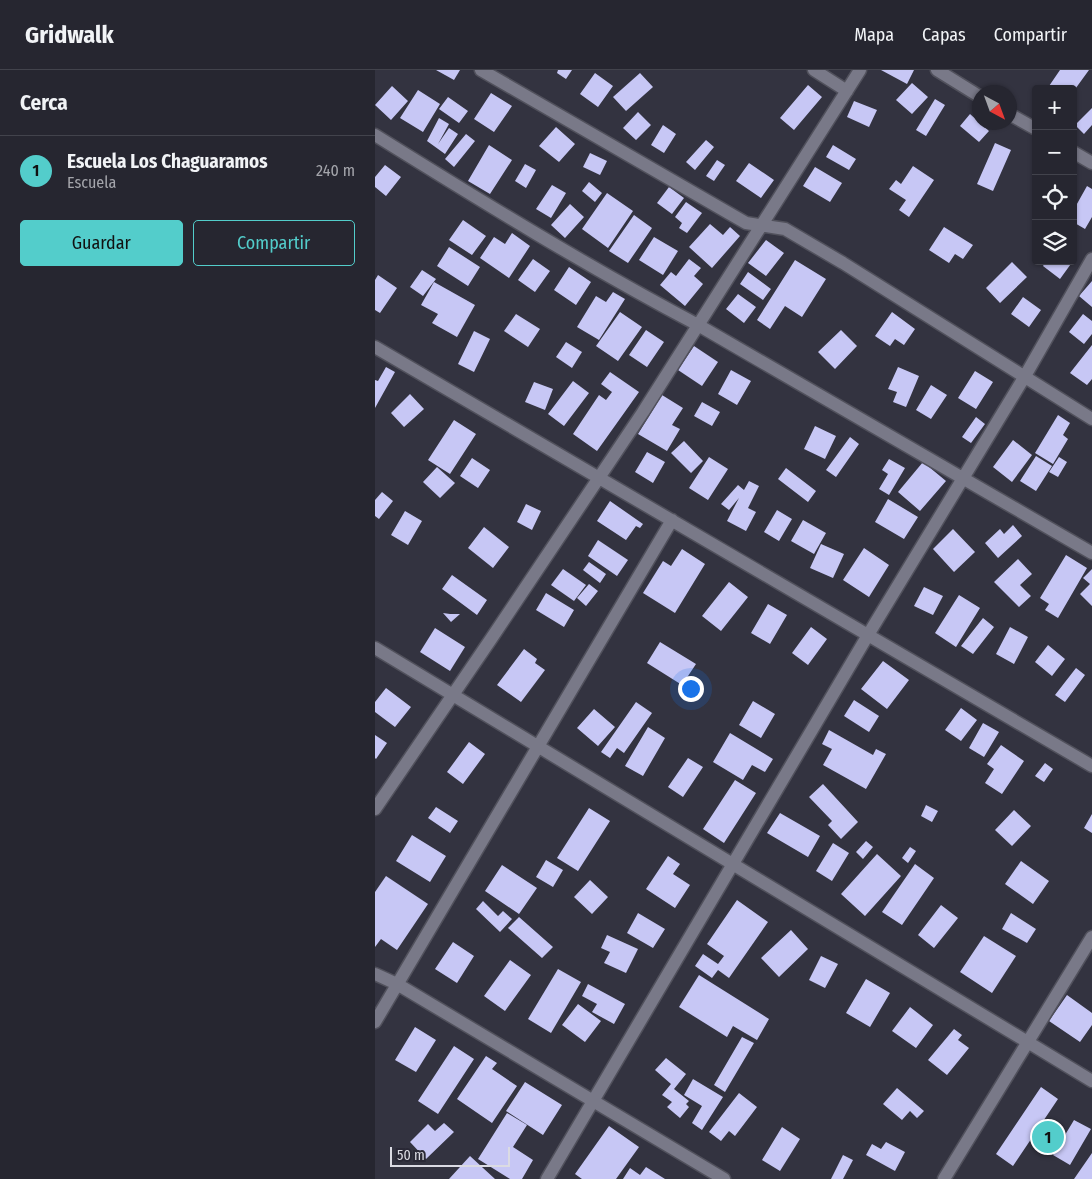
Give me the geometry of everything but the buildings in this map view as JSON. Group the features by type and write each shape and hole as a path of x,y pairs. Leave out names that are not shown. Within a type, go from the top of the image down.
{"street":[{"path":"481,70 746,223 785,229 851,268 1092,419"},
{"path":"814,70 847,91"},
{"path":"375,809 599,478 860,70"},
{"path":"937,70 972,92"},
{"path":"1017,118 1032,127"},
{"path":"375,135 637,293 698,325 1092,553"},
{"path":"1077,154 1092,163"},
{"path":"547,1179 868,636 1025,376 1092,259"},
{"path":"375,347 1092,766"},
{"path":"375,1022 672,520"},
{"path":"375,648 1092,1081"},
{"path":"944,1179 1092,937"},
{"path":"375,974 397,984 724,1179"}],"place":[{"name":"Escuela Los Chaguaramos","path":"1048,1137"}]}
